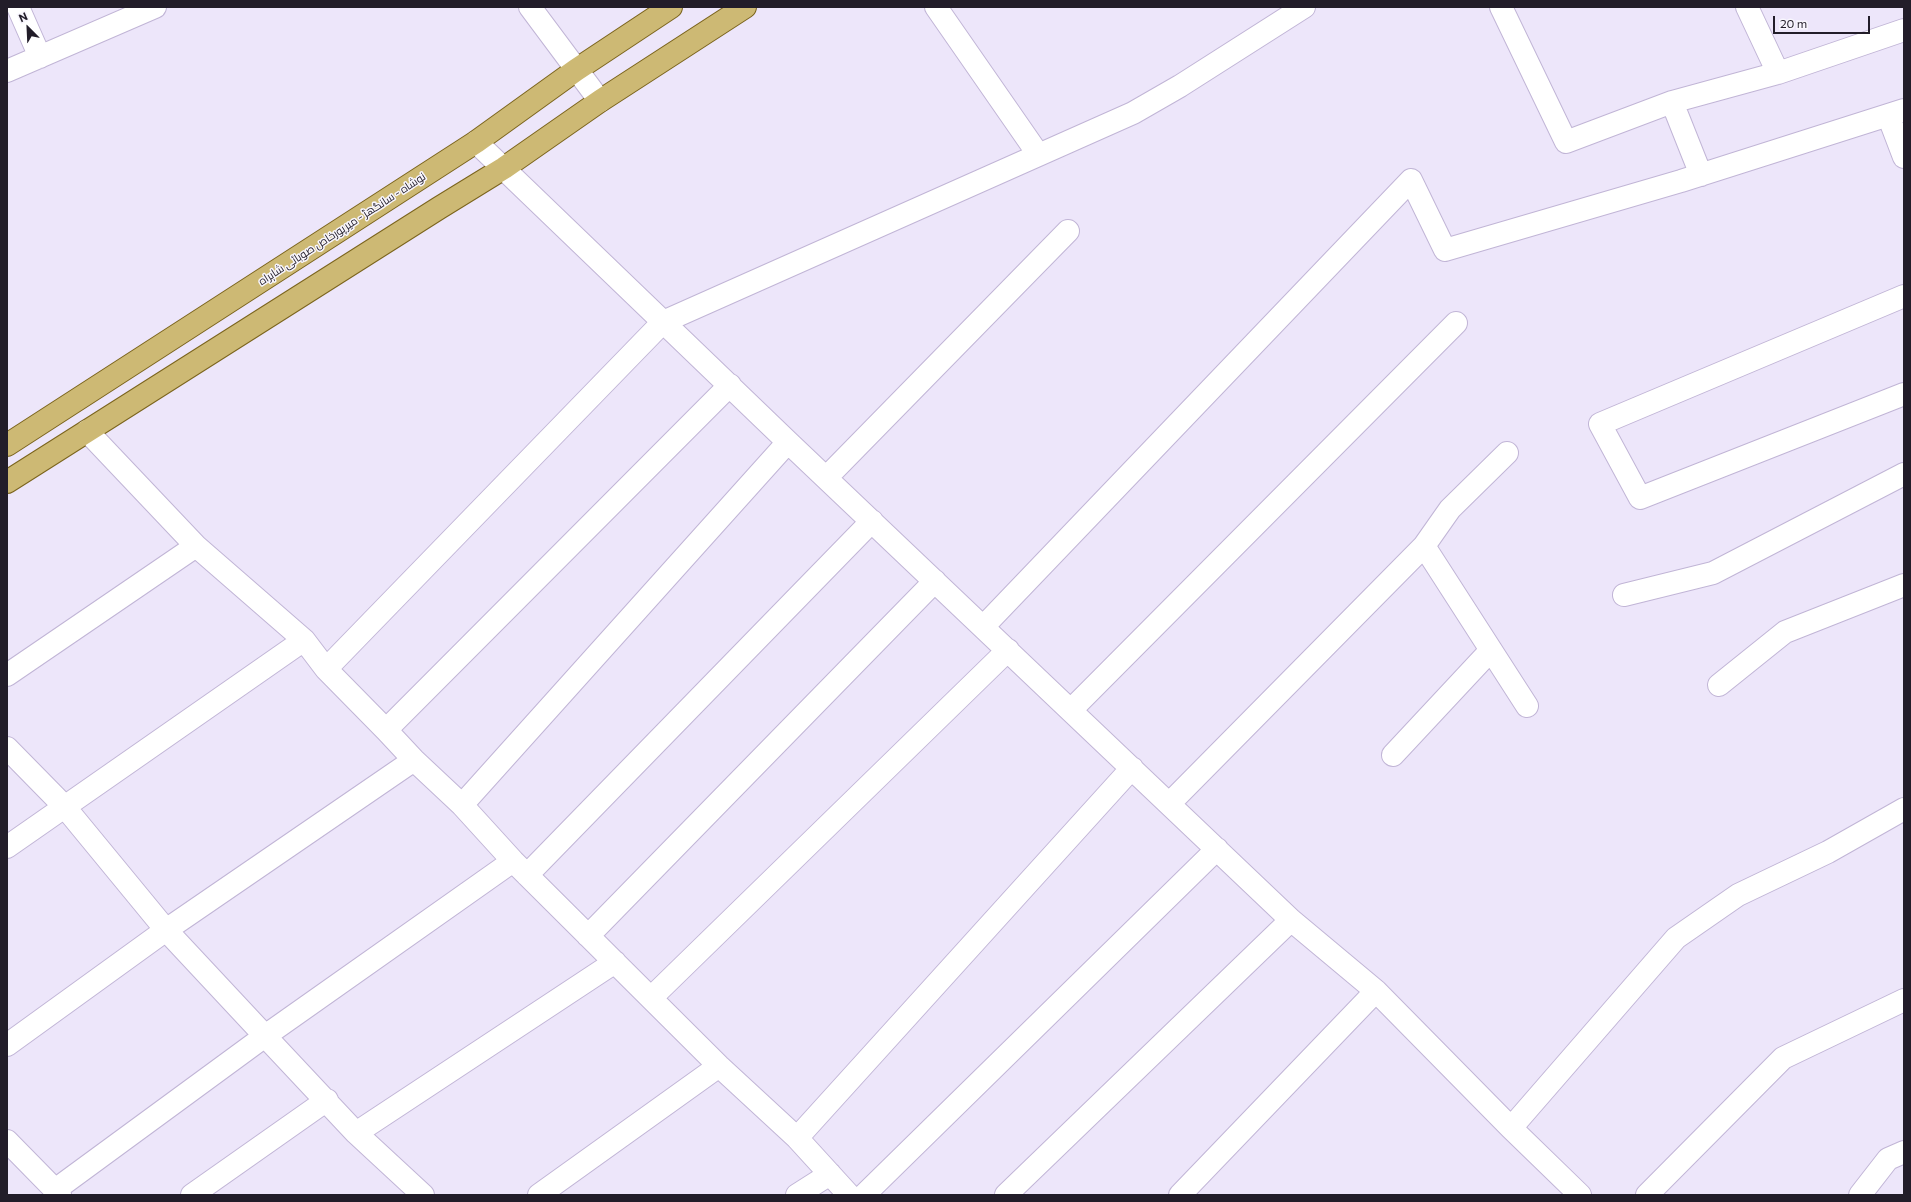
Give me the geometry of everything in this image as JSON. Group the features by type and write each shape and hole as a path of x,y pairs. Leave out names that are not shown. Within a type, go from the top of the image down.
{"main road":[{"name":"نوشاہ - سانگھڑ - میرپورخاص صوبائی شاہراہ","path":"7,445 476,142 576,70 672,7"},
{"path":"7,482 504,168 600,101 745,7"}],"street":[{"path":"18,7 40,57"},
{"path":"7,71 155,7"},
{"path":"530,7 600,101"},
{"path":"936,7 1038,154"},
{"path":"326,669 664,322 1038,154 1133,113 1180,86 1304,7"},
{"path":"1501,7 1566,142 1672,102 1778,73 1904,30"},
{"path":"1747,7 1778,73"},
{"path":"1672,102 1701,175"},
{"path":"983,627 1411,180 1444,250 1701,175 1896,112 1904,157"},
{"path":"476,142 788,442 1291,920 1376,991 1511,1128 1580,1195"},
{"path":"826,478 1068,230"},
{"path":"1904,296 1600,424 1640,498 1904,394"},
{"path":"1071,710 1456,323"},
{"path":"386,730 730,385"},
{"path":"87,431 196,546 304,640 326,669 414,760 462,805 520,868 719,1066 797,1138 849,1195"},
{"path":"462,805 788,442"},
{"path":"1169,804 1424,546 1450,509 1507,453"},
{"path":"1624,595 1713,573 1904,474"},
{"path":"7,1141 58,1192 265,1036 520,868 872,522"},
{"path":"7,675 196,546"},
{"path":"1424,546 1527,706"},
{"path":"588,936 934,581"},
{"path":"1719,685 1785,632 1904,585"},
{"path":"7,848 64,806 304,640"},
{"path":"651,998 1008,650"},
{"path":"1393,756 1491,650"},
{"path":"7,748 64,806 166,930 327,1100 356,1133 423,1195"},
{"path":"7,1045 166,930 414,760"},
{"path":"797,1138 1132,768"},
{"path":"1511,1128 1676,938 1738,895 1828,852 1904,810"},
{"path":"864,1195 1217,849"},
{"path":"1006,1195 1291,920"},
{"path":"356,1133 615,962"},
{"path":"1180,1195 1376,991"},
{"path":"1647,1195 1783,1058 1904,1000"},
{"path":"539,1195 719,1066"},
{"path":"192,1195 327,1100"},
{"path":"1860,1195 1888,1159 1904,1152"},
{"path":"796,1195 830,1174"}]}
